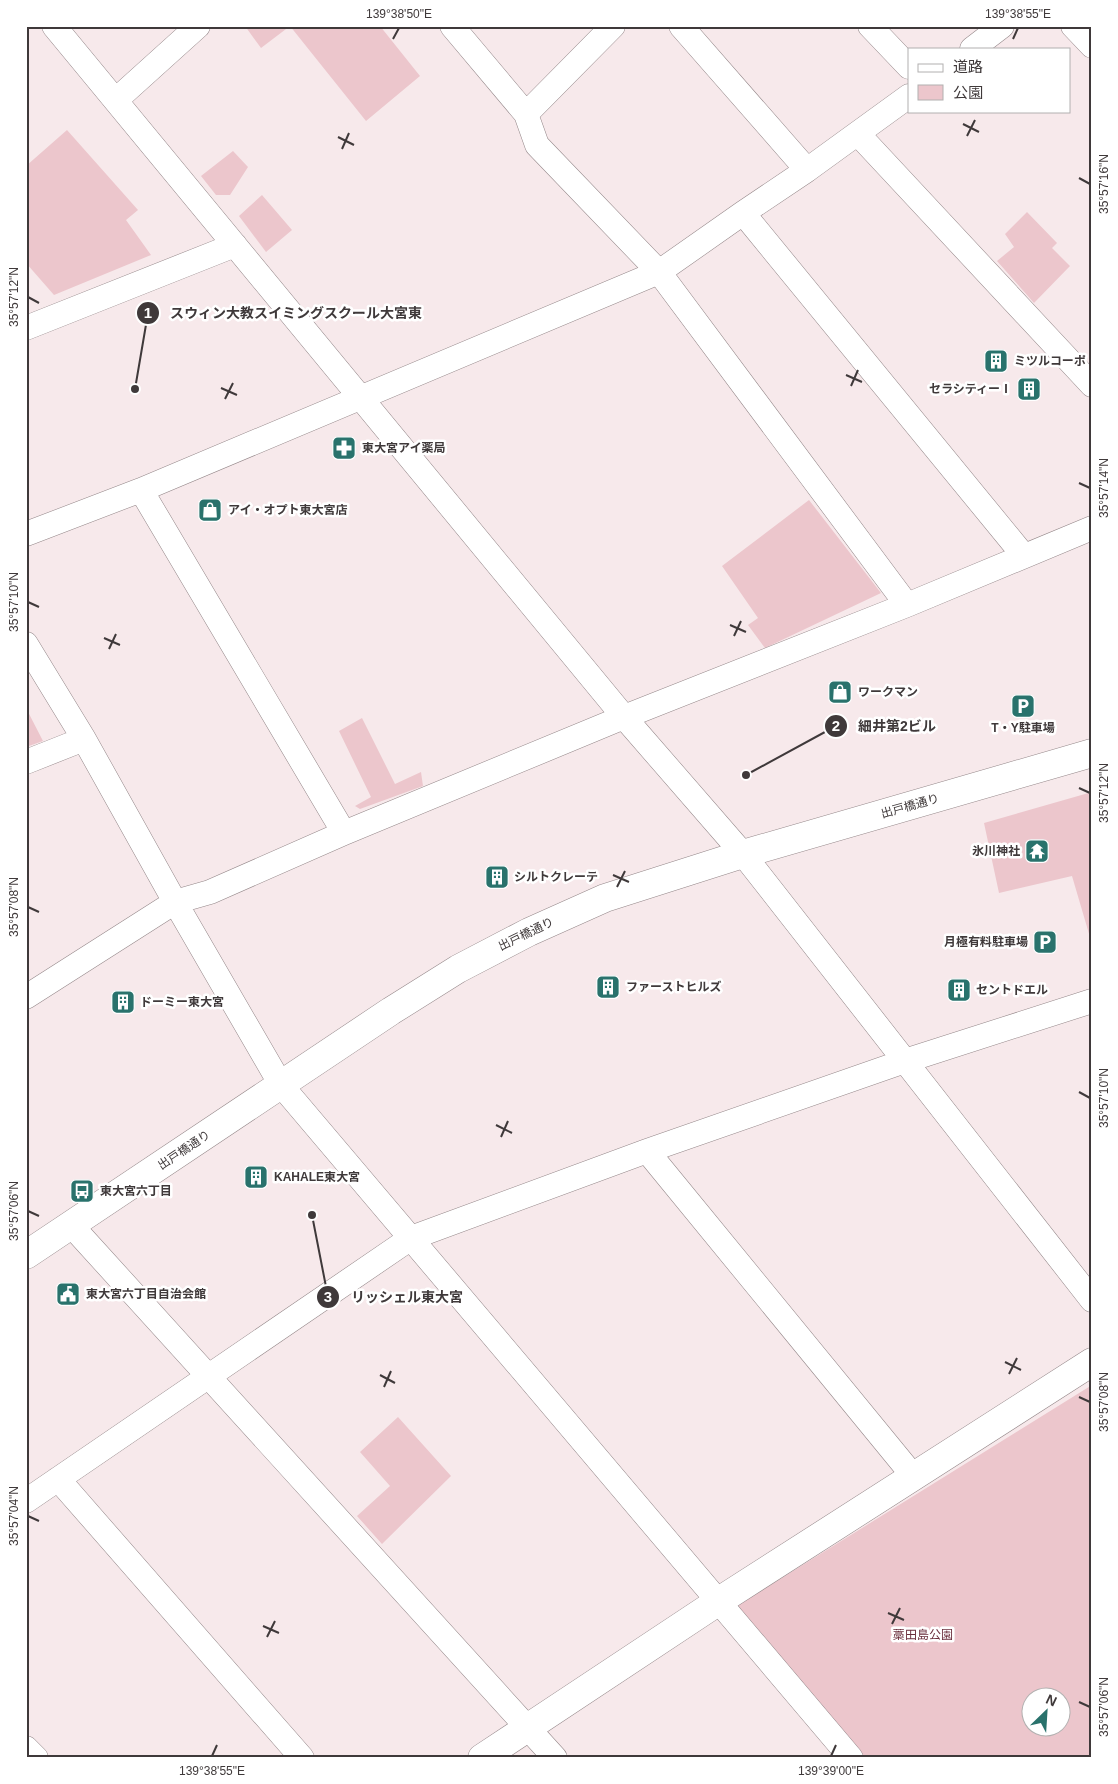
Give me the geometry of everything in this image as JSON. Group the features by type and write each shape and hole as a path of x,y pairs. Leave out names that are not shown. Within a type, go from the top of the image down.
{"street":[{"path":"54,26 624,717 743,854 1092,1300"},
{"path":"116,100 198,26"},
{"path":"452,26 526,114 537,145 659,272 906,605"},
{"path":"526,114 613,26"},
{"path":"681,26 807,170"},
{"path":"870,26 908,66"},
{"path":"973,48 1002,26"},
{"path":"1073,26 1092,46"},
{"path":"26,534 140,490 659,272 807,170 908,97"},
{"path":"858,134 1092,385"},
{"path":"743,213 1024,556"},
{"path":"26,328 236,245"},
{"path":"140,490 344,833"},
{"path":"26,997 175,902 210,892 344,833 624,717 906,605 1092,528"},
{"path":"26,644 84,739 175,902 281,1085 851,1758"},
{"path":"26,762 84,739"},
{"name":"出戸橋通り","path":"26,1255 408,1000 458,969 529,932 605,898 743,854 1092,753"},
{"path":"26,1501 411,1238 646,1152 905,1061 1092,1001"},
{"path":"646,1152 914,1477"},
{"path":"71,1225 207,1377 555,1758"},
{"path":"482,1758 719,1601 1092,1362"},
{"path":"58,1479 302,1758"},
{"path":"26,1748 36,1758"}],"green space":[{"path":"245,26 290,26 261,48"},
{"path":"290,26 380,26 420,76 366,121"},
{"path":"67,130 138,210 126,220 151,255 54,295 26,263 26,166"},
{"path":"233,151 248,167 230,195 216,195 201,176"},
{"path":"262,195 292,230 266,252 239,216"},
{"path":"1027,212 1057,243 1052,248 1070,266 1034,303 997,261 1014,247 1005,234"},
{"path":"809,500 881,593 765,648 748,625 758,618 722,566"},
{"path":"26,708 43,741 26,747"},
{"path":"362,718 395,784 421,772 423,786 360,809 355,806 371,797 339,731"},
{"name":"氷川神社","path":"1092,792 1092,944 1072,876 999,893 984,823"},
{"name":"藁田島公園","path":"1092,1385 1092,1758 860,1758 735,1607"},
{"path":"398,1417 451,1476 382,1544 357,1516 390,1486 360,1452"}],"place":[{"name":"ミツルコーポ","path":"996,361"},
{"name":"スウィン大教スイミングスクール大宮東","path":"135,389"},
{"name":"セラシティーⅠ","path":"1029,389"},
{"name":"東大宮アイ薬局","path":"344,448"},
{"name":"アイ・オプト東大宮店","path":"210,510"},
{"name":"ワークマン","path":"840,692"},
{"name":"T・Y駐車場","path":"1023,706"},
{"name":"細井第2ビル","path":"746,775"},
{"name":"氷川神社","path":"1037,851"},
{"name":"シルトクレーテ","path":"497,877"},
{"name":"月極有料駐車場","path":"1045,942"},
{"name":"ファーストヒルズ","path":"608,987"},
{"name":"セントドエル","path":"959,990"},
{"name":"ドーミー東大宮","path":"123,1002"},
{"name":"KAHALE東大宮","path":"256,1177"},
{"name":"東大宮六丁目","path":"82,1191"},
{"name":"リッシェル東大宮","path":"312,1215"},
{"name":"東大宮六丁目自治会館","path":"68,1294"}]}
